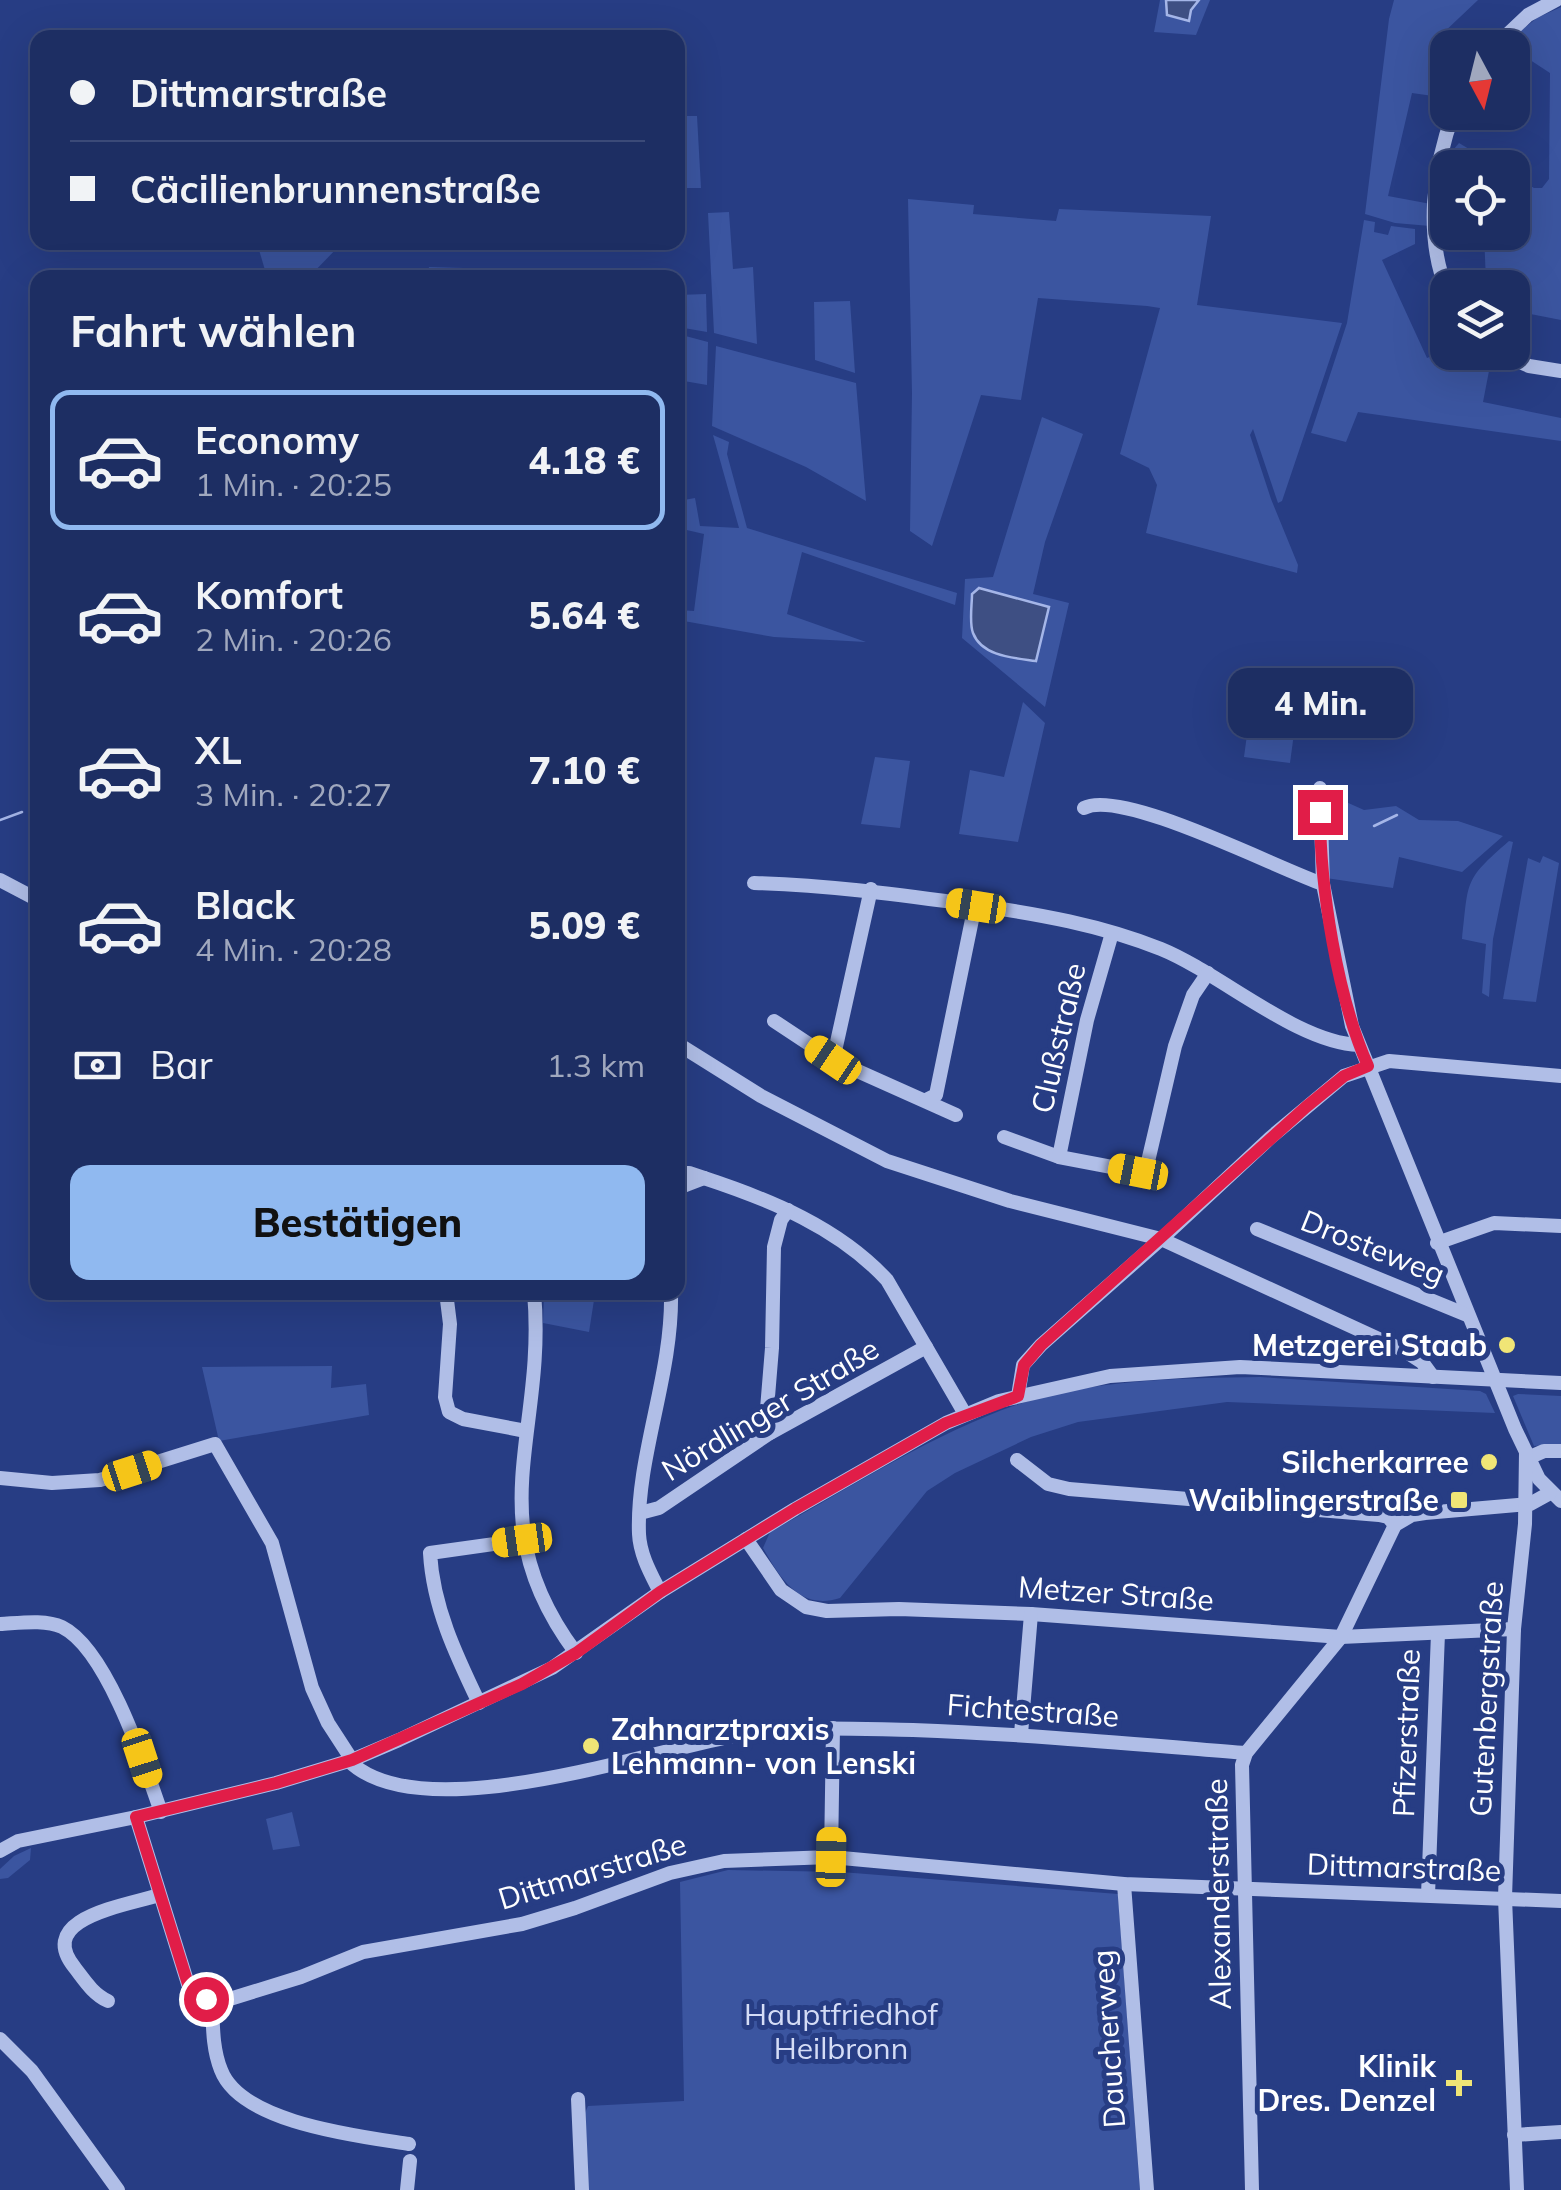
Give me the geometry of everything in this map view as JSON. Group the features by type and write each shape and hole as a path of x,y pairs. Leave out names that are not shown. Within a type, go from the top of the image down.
{"street":[{"path":"1512,30 1528,15 1556,0"},
{"path":"1441,270 1434,246 1435,212 1440,157 1448,130"},
{"path":"1530,366 1561,371"},
{"path":"1016,1460 1048,1484 1069,1490 1379,1515 1395,1524 1412,1515 1556,1497 1527,1455 1359,1045 1341,980 1323,884 1320,788"},
{"path":"1084,808 1104,804 1170,822 1323,884"},
{"path":"0,880 30,896"},
{"path":"754,884 871,890 1052,918 1112,933 1163,950 1328,1040 1359,1045"},
{"path":"833,1060 871,890"},
{"path":"926,1100 936,1095 976,906"},
{"name":"Clußstraße","path":"1058,1157 1087,1020 1112,933"},
{"path":"1004,1137 1058,1157 1138,1172 1146,1170 1175,1046 1194,995 1208,974"},
{"path":"774,1020 833,1060 956,1115"},
{"path":"685,1048 761,1096 886,1161 1010,1201 1161,1239 1405,1351 1422,1362 1434,1377"},
{"path":"1018,1396 1020,1374 1031,1355 1344,1076 1389,1061 1561,1076"},
{"path":"685,1174 788,1210 820,1227 873,1266 887,1280 965,1414"},
{"path":"685,1185 704,1178"},
{"path":"770,1433 766,1421 774,1247 781,1220 788,1210"},
{"path":"1437,1242 1494,1222 1561,1226"},
{"name":"Drosteweg","path":"1257,1229 1468,1315"},
{"path":"447,1300 450,1324 445,1397 449,1412 464,1419 526,1431"},
{"path":"534,1300 534,1363 519,1494 522,1540 544,1602 576,1653"},
{"path":"660,1592 644,1559 639,1536 670,1342 671,1300"},
{"name":"Nördlinger Straße","path":"640,1513 659,1508 770,1433 926,1348"},
{"path":"0,1852 18,1840 161,1812 350,1760 479,1703 576,1653 660,1592 746,1539 965,1414 1018,1396 1110,1376 1194,1368 1561,1382"},
{"path":"0,1478 52,1483 100,1480 215,1444 272,1543 312,1688 350,1760"},
{"path":"1527,1455 1561,1451"},
{"name":"Gutenbergstraße","path":"1517,2190 1505,1898 1514,1629 1526,1524 1523,1504 1527,1455"},
{"name":"Alexanderstraße","path":"1252,2190 1247,1890 1241,1779 1246,1754 1341,1637 1395,1524"},
{"name":"Metzer Straße","path":"746,1539 781,1590 806,1607 842,1612 899,1608 1030,1614 1341,1637 1514,1629"},
{"path":"479,1703 446,1629 432,1584 430,1553 522,1540"},
{"path":"1021,1734 1030,1614"},
{"path":"0,1624 50,1623 76,1637 96,1661 123,1713 161,1812"},
{"name":"Pfizerstraße","path":"1428,1895 1438,1633"},
{"path":"831,1857 833,1728"},
{"name":"Fichtestraße","path":"350,1760 367,1775 401,1786 441,1791 469,1790 738,1735 833,1728 1021,1734 1246,1754"},
{"path":"136,1817 188,1984 194,1992 212,2000 213,2036 221,2071 236,2093 254,2106 291,2119 409,2144"},
{"name":"Dittmarstraße","path":"212,2000 258,1992 363,1952 522,1924 670,1873 724,1861 831,1857 1124,1884 1561,1901"},
{"name":"Daucherweg","path":"1124,1884 1147,2190"},
{"path":"108,2001 96,1996 70,1962 63,1948 66,1932 95,1916 159,1895"},
{"path":"0,2038 32,2071 118,2190"},
{"path":"578,2099 582,2190"},
{"path":"1514,2135 1561,2132"},
{"path":"406,2190 410,2161"}],"green space":[{"path":"1160,0 1210,0 1196,35 1154,32"},
{"path":"1394,0 1478,0 1446,30 1430,30 1430,96 1412,93 1388,196 1430,204 1430,226 1395,223 1365,214"},
{"path":"1561,7 1561,320 1530,314 1530,270 1486,270 1485,250 1530,250 1530,186 1542,188 1549,179 1550,73 1530,60 1530,30 1522,30"},
{"path":"685,116 697,116 701,188 685,188"},
{"path":"908,199 974,205 973,214 1056,221 1059,209 1211,216 1197,305 1342,323 1282,501 1278,503 1253,429 1250,435 1298,565 1297,573 1146,533 1157,485 1149,468 1120,454 1160,308 1147,306 1038,298 1021,400 981,395 932,546 910,531"},
{"path":"729,212 733,269 753,267 757,344 714,333 708,213"},
{"path":"1364,220 1375,222 1374,232 1388,235 1391,226 1415,229 1415,244 1382,260 1427,358 1430,357 1430,370 1488,370 1483,402 1561,418 1561,441 1358,412 1346,442 1311,433 1347,323"},
{"path":"259,250 335,250 316,270 265,270"},
{"path":"429,267 500,269 500,270 428,270"},
{"path":"706,294 707,332 685,328 685,295"},
{"path":"850,301 855,373 815,360 814,302"},
{"path":"685,336 708,342 707,385 685,381"},
{"path":"716,346 856,383 866,501 806,467 712,426"},
{"path":"1042,417 1083,434 1045,542 1033,594 1069,603 1045,707 962,638 965,579 993,577"},
{"path":"713,435 729,442 727,454 747,528 957,593 955,605 802,552 787,614 866,642 774,637 685,621 685,610 694,611 704,534 685,530 685,500 695,498 700,526 739,528"},
{"path":"1253,690 1299,696 1290,763 1244,757"},
{"path":"1023,702 1045,723 1018,842 959,834 970,770 1004,777"},
{"path":"875,757 910,761 900,828 861,824"},
{"path":"1326,793 1364,810 1396,806 1419,820 1458,821 1503,836 1462,872 1399,857 1393,888 1326,878"},
{"path":"1509,841 1513,842 1493,939 1489,997 1482,993 1486,944 1462,939 1466,904 1476,874"},
{"path":"1543,856 1559,863 1536,1002 1503,999 1528,858 1540,863"},
{"path":"544,1300 594,1300 589,1332 543,1323"},
{"path":"332,1366 331,1388 366,1384 369,1415 219,1441 202,1367"},
{"path":"1260,1377 1480,1391 1486,1394 1495,1413 1227,1402 1078,1422 1031,1437 955,1473 927,1491 840,1598 826,1601 803,1596 784,1580 763,1548 770,1532 860,1480 953,1431 1016,1405 1106,1385"},
{"path":"1513,1396 1561,1396 1561,1444 1534,1446"},
{"path":"292,1812 300,1846 273,1850 266,1819"},
{"path":"31,1848 30,1860 8,1878 0,1879 0,1869"},
{"name":"Hauptfriedhof Heilbronn","path":"728,1870 841,1872 1118,1894 1140,2190 586,2190 588,2106 684,2101 680,1882"}],"shaded area":[{"path":"1166,0 1199,0 1189,21 1167,15"},
{"path":"979,588 1049,607 1036,661 1000,655 977,641 971,614 972,594"}],"waterway":[{"path":"0,820 22,812"},
{"path":"1374,826 1397,815"}],"place":[{"name":"Metzgerei Staab","path":"1507,1345"},
{"name":"Silcherkarree","path":"1489,1462"},
{"name":"Waiblingerstraße","path":"1459,1500"},
{"name":"Zahnarztpraxis Lehmann- von Lenski","path":"591,1746"},
{"name":"Klinik Dres. Denzel","path":"1459,2083"}],"route":[{"path":"206,1999 188,1984 136,1817 352,1760 522,1684 576,1653 660,1592 795,1509 946,1423 1018,1396 1018,1380 1024,1365 1041,1345 1306,1107 1344,1076 1368,1066 1352,1026 1341,980 1323,884 1320,812"}]}
